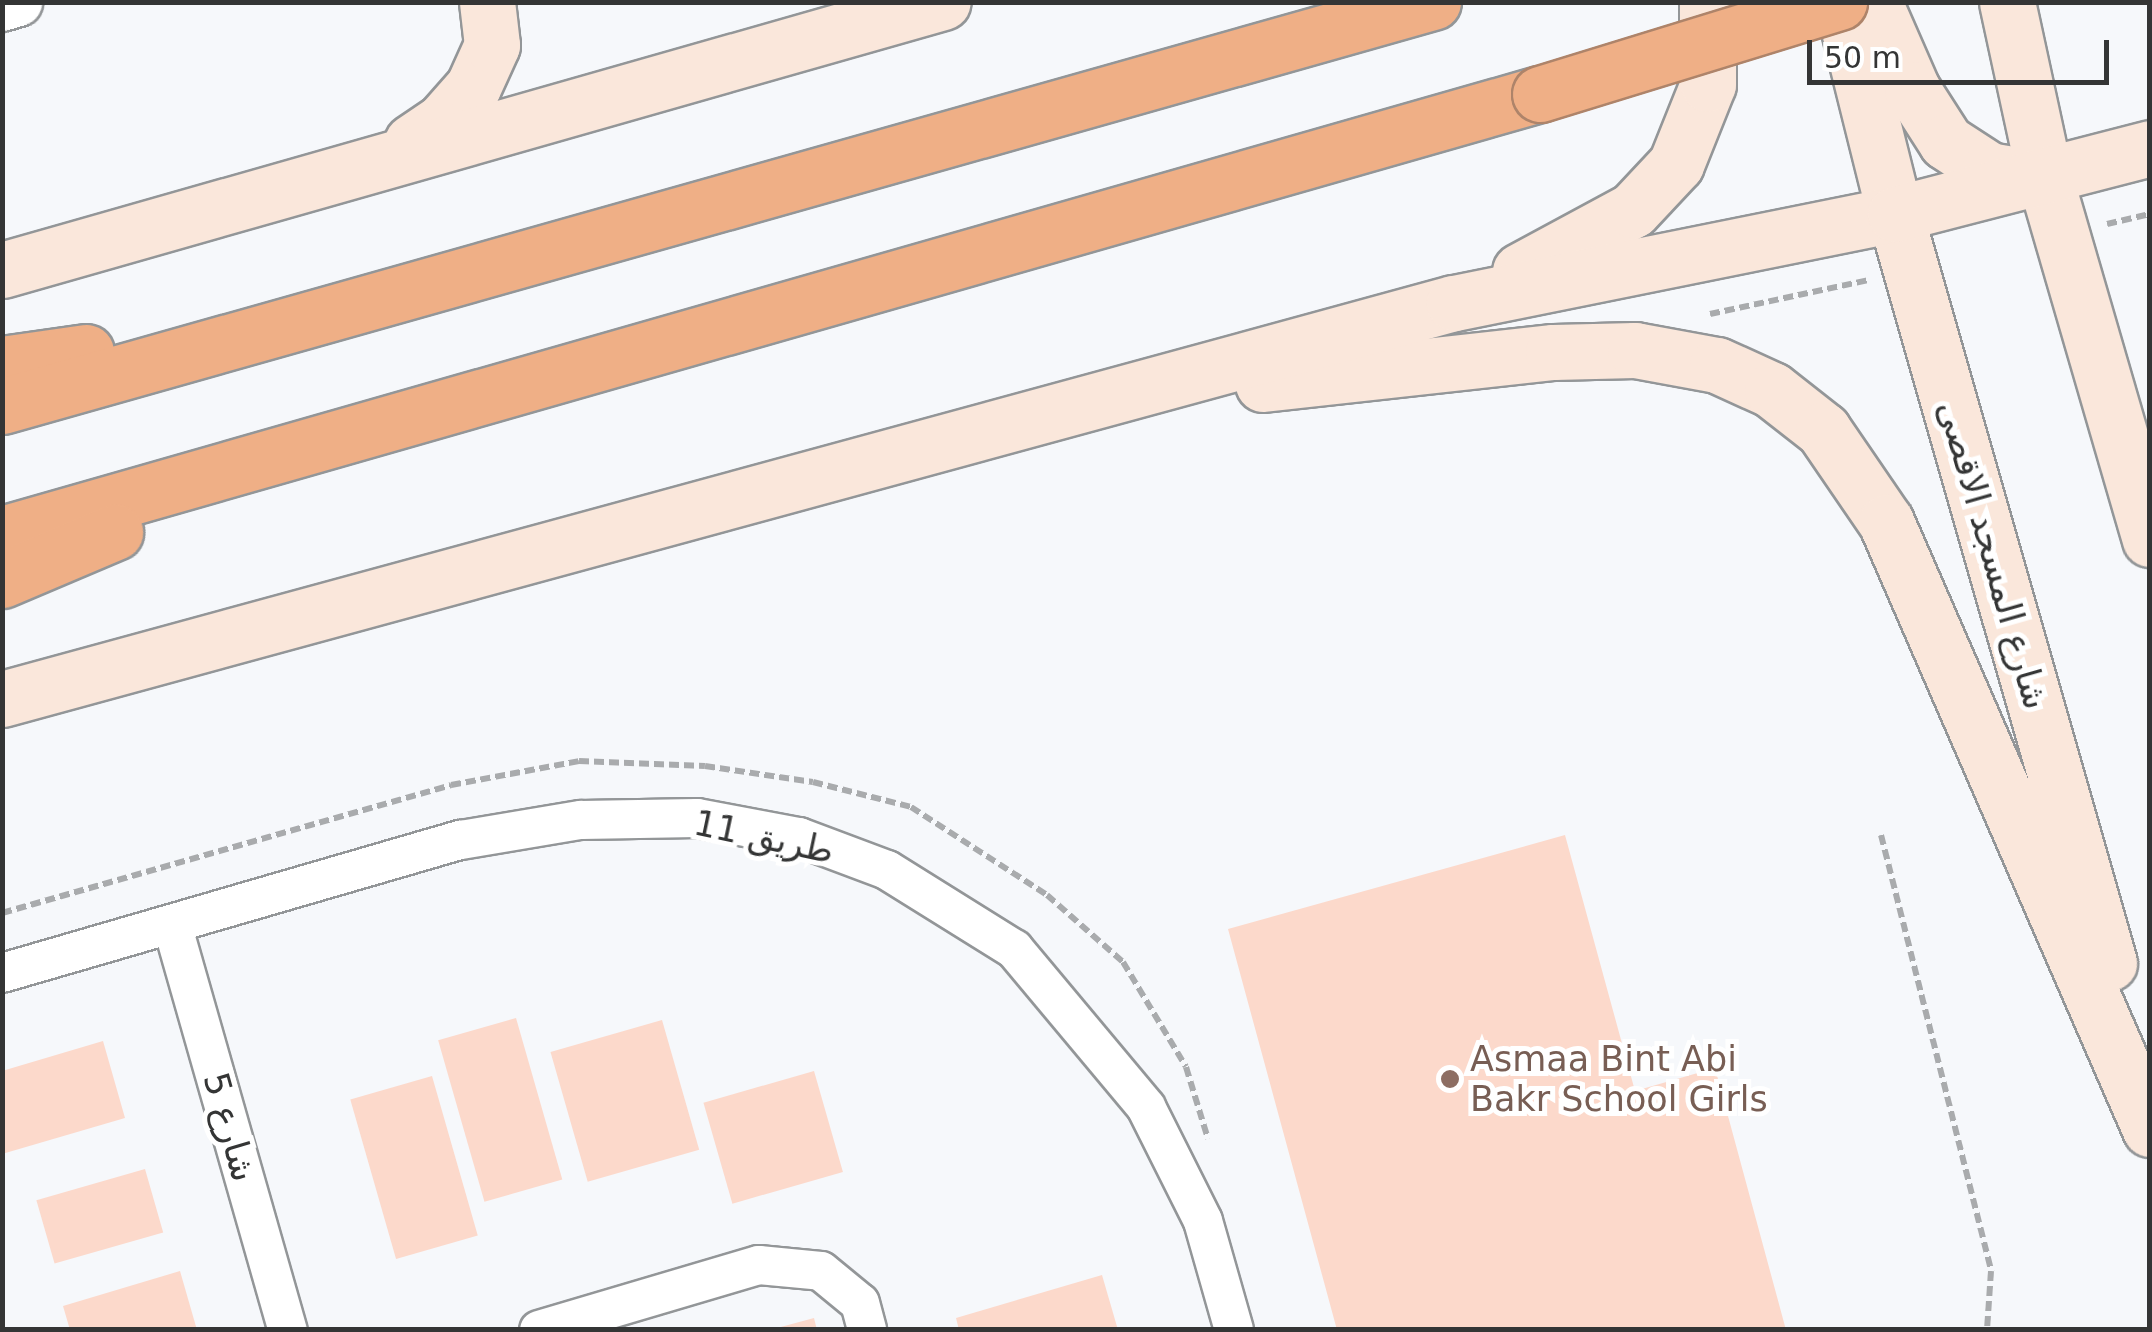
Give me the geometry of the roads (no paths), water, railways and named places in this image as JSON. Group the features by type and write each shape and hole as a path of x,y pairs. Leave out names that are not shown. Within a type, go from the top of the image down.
{"highway":[{"path":"2,406 1433,2"},
{"path":"2,534 1540,94 1841,2"},
{"path":"2,364 306,320"},
{"path":"2,580 338,439"}],"main road":[{"path":"396,153 443,121 473,87 492,44 487,2"},
{"path":"1454,303 1601,230 1662,183 1686,148 1703,104 1712,38 1707,2"},
{"name":"شارع المسجد الاقصى","path":"1841,2 1895,214 2150,1106"},
{"path":"1874,2 1912,89 1946,142 1988,170 2045,178"},
{"path":"1994,2 2022,63"},
{"path":"2008,2 2045,178 2150,539"},
{"path":"2,270 396,153 937,4"},
{"path":"2,698 1454,303 1895,214 2150,148"},
{"path":"1101,402 1600,348 1696,358 1772,390 1841,448 1872,495 2150,1129"}],"street":[{"path":"2,6 18,2"},
{"name":"طريق 11","path":"2,973 461,840 581,820 697,818 798,837 886,870 1014,949 1146,1108 1203,1221 1234,1330"},
{"name":"شارع 5","path":"172,924 288,1330"},
{"path":"540,1330 759,1266 821,1270 860,1303 867,1330"}],"place":[{"name":"Asmaa Bint Abi Bakr School Girls","path":"1450,1079"}]}
